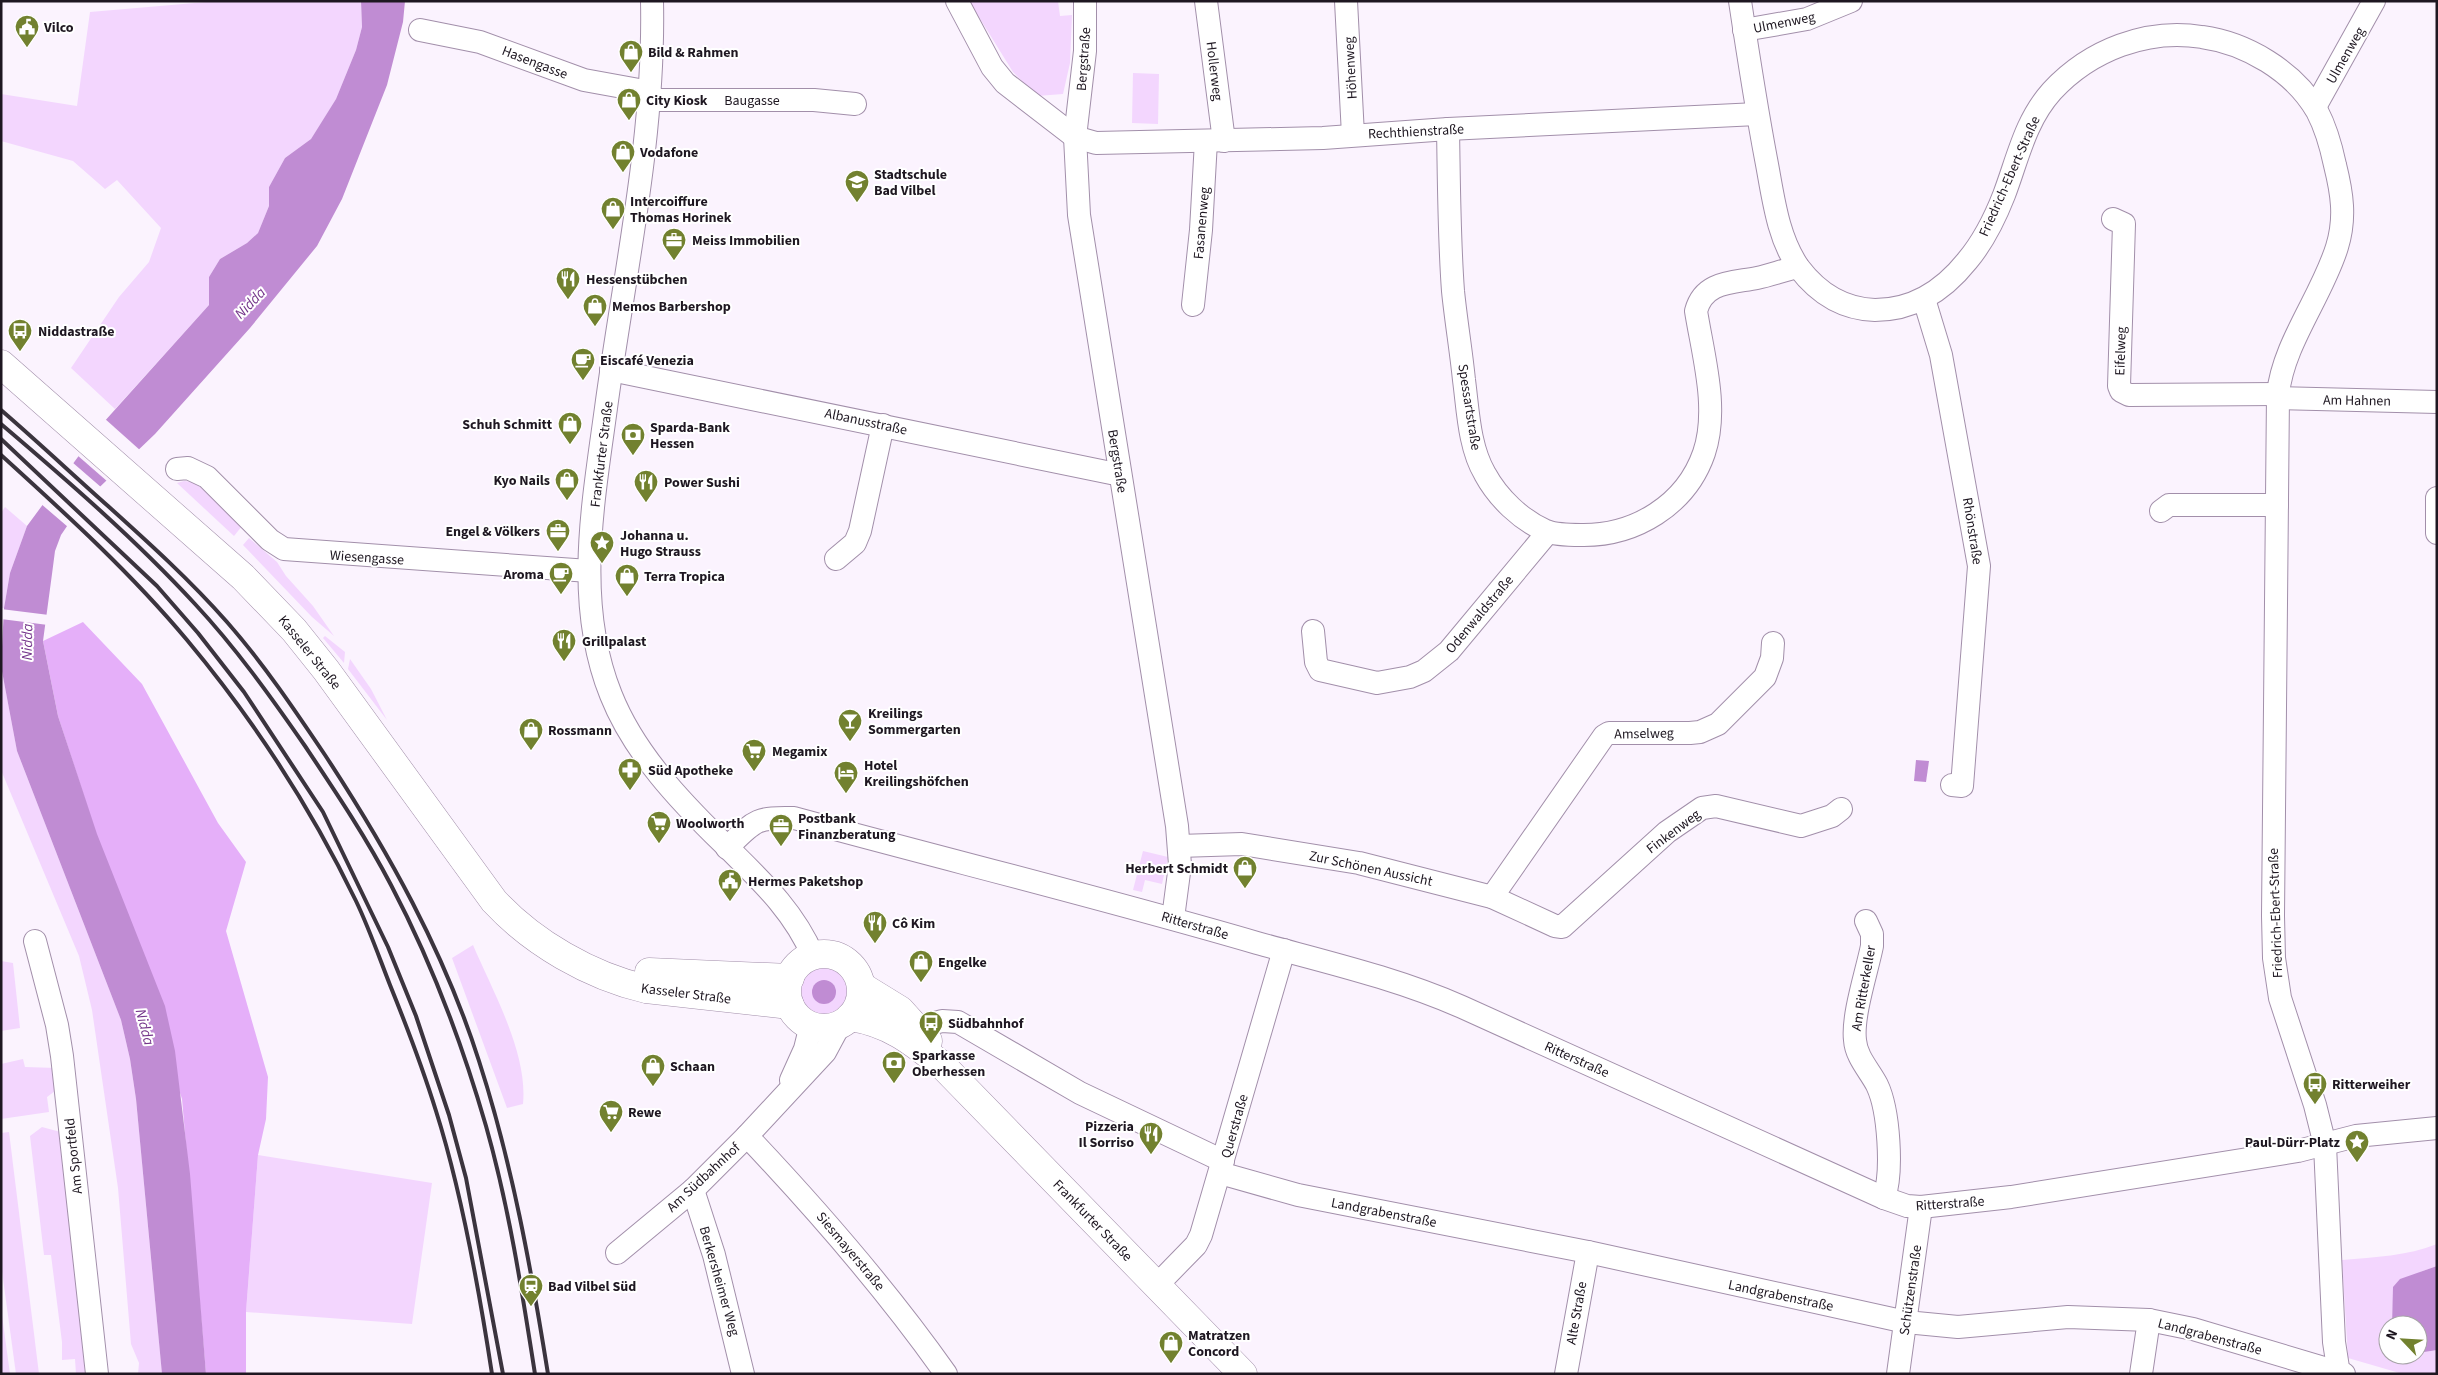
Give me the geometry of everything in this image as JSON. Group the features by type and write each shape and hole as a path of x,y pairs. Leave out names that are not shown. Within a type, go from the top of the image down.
{"main road":[{"name":"Kasseler Straße","path":"1,364 243,578 294,630 326,670 494,901 512,920 536,939 604,977 646,989 790,1005"},
{"name":"Frankfurter Straße","path":"813,956 827,954 843,959 855,970 861,986 900,1010 917,1028 931,1044 943,1066"},
{"path":"811,1025 799,1018 790,1005 788,996 790,978 801,962 813,956"},
{"name":"Kasseler Straße","path":"586,966 671,974 790,978"},
{"path":"845,1020 859,1002 861,986"},
{"name":"Frankfurter Straße","path":"811,1025 826,1028 845,1020 866,1020 907,1037 943,1066 1243,1374"}],"street":[{"name":"Frankfurter Straße","path":"652,1 650,96 596,477 589,571 591,616 596,648 611,696 641,751 663,779 727,848 778,898 796,922 813,956"},
{"path":"956,1 992,67 1005,83 1075,137"},
{"name":"Bergstraße","path":"1085,1 1085,51 1075,137 1079,215 1179,846 1180,865 1173,918"},
{"name":"Hollerweg","path":"1206,1 1215,141"},
{"name":"Höhenweg","path":"1346,1 1353,135"},
{"name":"Friedrich-Ebert-Straße","path":"1740,1 1757,114 1779,223 1798,267 1831,298 1855,308 1894,308 1924,299 1950,280 1969,260 1987,231 2004,194 2027,130 2042,104 2065,79 2095,57 2149,37 2168,34 2206,37 2228,43 2262,58 2289,77 2303,91 2315,108 2327,133 2342,196 2343,220 2338,243 2326,277 2288,353 2282,370 2278,396 2273,812 2274,958 2283,1013 2315,1106 2325,1145 2334,1342 2341,1373"},
{"name":"Ulmenweg","path":"1744,30 1807,19 1833,10 1851,1"},
{"name":"Ulmenweg","path":"2315,108 2374,1"},
{"name":"Hasengasse","path":"420,30 480,42 578,78 650,96"},
{"name":"Baugasse","path":"650,96 814,100 855,104"},
{"name":"Rechthienstraße","path":"1075,137 1096,143 1215,141 1757,114"},
{"name":"Spessartstraße","path":"1448,129 1453,292 1473,441 1484,473 1502,498 1520,515 1548,532 1593,536 1617,532 1652,518 1681,492 1693,475 1704,452 1710,412 1696,311 1698,304 1707,291 1724,283 1756,278 1798,267"},
{"name":"Fasanenweg","path":"1193,305 1201,230 1215,141"},
{"name":"Eifelweg","path":"2113,219 2124,224 2119,386 2121,391 2130,395 2278,396"},
{"name":"Rhönstraße","path":"1924,299 1941,355 1979,566 1962,786 1952,785"},
{"name":"Albanusstraße","path":"611,370 883,424 1111,473 1120,473"},
{"name":"Am Hahnen","path":"2278,396 2437,402"},
{"path":"836,559 854,543 860,532 883,424"},
{"name":"Wiesengasse","path":"178,469 188,468 207,476 270,540 289,550 589,571"},
{"path":"2437,498 2437,533"},
{"path":"2161,511 2169,505 2276,505"},
{"name":"Odenwaldstraße","path":"1313,631 1316,662 1320,670 1377,683 1410,677 1438,661 1449,651 1548,532"},
{"name":"Amselweg","path":"1492,898 1604,736 1609,733 1700,732 1718,724 1765,677 1772,658 1773,643"},
{"name":"Finkenweg","path":"1556,926 1565,924 1659,838 1706,806 1716,806 1802,826 1832,816 1841,809"},
{"name":"Ritterstraße","path":"727,848 755,821 771,817 794,818 1173,918 1371,974 1435,995 1901,1204 1921,1207 2011,1197 2325,1145 2356,1136 2437,1128"},
{"name":"Zur Schönen Aussicht","path":"1179,846 1242,844 1321,856 1405,874 1492,898 1556,926"},
{"name":"Am Ritterkeller","path":"1866,922 1871,929 1872,946 1854,1038 1859,1054 1877,1085 1883,1103 1890,1167 1889,1184 1884,1198"},
{"name":"Am Sportfeld","path":"35,941 57,1025 62,1056 97,1374"},
{"name":"Querstraße","path":"1156,1286 1199,1241 1284,950"},
{"name":"Am Südbahnhof","path":"616,1253 693,1190 747,1136 825,1052 845,1020"},
{"name":"Landgrabenstraße","path":"917,1028 942,1021 958,1022 1080,1093 1222,1167 1298,1195 1588,1252 1906,1322 1958,1327 2068,1317 2149,1320 2193,1329 2341,1373"},
{"name":"Am Südbahnhof","path":"784,1095 805,1049 811,1025"},
{"name":"Siesmayerstraße","path":"747,1136 828,1224 914,1327 946,1374"},
{"name":"Berkersheimer Weg","path":"693,1190 714,1254 743,1374"},
{"name":"Schützenstraße","path":"1898,1374 1921,1207"},
{"name":"Alte Straße","path":"1566,1374 1588,1252"},
{"path":"2141,1374 2149,1320"}],"shaded area":[{"path":"218,1 361,1 362,27 356,50 336,99 311,139 285,158 269,187 269,206 258,233 247,243 220,259 209,277 209,305 115,409 71,368 119,297 149,262 161,228 117,180 105,189 73,161 1,141 1,94 77,106 90,12"},
{"path":"969,1 1058,1 1060,16 1072,15 1070,63 1063,94 1037,96 1013,72"},
{"path":"1133,73 1159,74 1158,124 1132,123"},
{"path":"184,481 193,482 200,487 242,526 234,536 177,483"},
{"path":"5,507 27,526 10,573 4,608 1,608 1,513"},
{"path":"249,538 277,562 286,576 313,606 334,636 312,617 243,545"},
{"path":"83,622 142,684 218,823 246,862 226,931 268,1077 266,1119 258,1155 246,1312 246,1374 206,1374 182,1099 58,716 43,641"},
{"path":"325,636 345,652 344,663 323,638"},
{"path":"350,659 371,689 387,720 348,669"},
{"path":"1,666 17,751 121,1020 130,1059 136,1099 162,1374 138,1374 139,1363 131,1344 118,1188 92,1010 79,956 1,770"},
{"path":"1143,851 1168,857 1162,884 1145,880 1142,892 1133,890"},
{"path":"473,945 515,1044 523,1084 523,1104 507,1108 452,958"},
{"path":"1,961 13,963 20,1028 1,1031"},
{"path":"825,965 839,969 847,977 851,991 847,1005 839,1013 825,1017 811,1013 803,1005 799,991 803,977 811,969"},
{"path":"23,1059 25,1067 57,1068 59,1088 47,1097 49,1112 1,1119 1,1064"},
{"path":"42,1127 64,1133 85,1374 76,1374 75,1359 62,1360 62,1342 51,1255 44,1255 30,1136"},
{"path":"9,1132 39,1374 16,1374 1,1264 1,1133"},
{"path":"258,1155 432,1183 412,1324 246,1312"},
{"path":"2437,1244 2437,1266 2420,1272 2393,1303 2392,1315 2378,1315 2378,1365 2428,1365 2428,1351 2437,1350 2437,1374 2403,1374 2348,1358 2342,1260 2402,1254"},
{"path":"1,1308 10,1374 1,1374"}],"water":[{"name":"Nidda","path":"361,1 405,1 403,22 387,85 342,199 317,246 250,328 155,434 82,504 61,535 55,551 43,641 58,716 97,834 165,1006 175,1051 190,1174 206,1374 162,1374 136,1099 130,1059 121,1020 17,751 1,666 4,608 10,573 27,526 103,423 209,305 209,277 220,259 247,243 258,233 269,206 269,187 285,158 311,139 336,99 356,50 362,27"},
{"path":"1916,760 1929,761 1926,782 1914,781"},
{"path":"824,980 833,983 836,992 833,1001 824,1004 815,1001 812,992 815,983"},
{"path":"2437,1266 2437,1350 2428,1351 2428,1315 2392,1315 2393,1287 2400,1279"}],"pier":[{"path":"104,418 141,451 108,482 77,455"},
{"path":"72,462 102,488 83,506 68,527 40,503"},
{"path":"1,609 49,615 48,625 1,619"}],"railway":[{"path":"1,410 154,548 199,591 227,622 266,670 290,704 348,791 392,865 432,941 449,980 465,1020 491,1099 520,1216 548,1374"},
{"path":"1,424 125,534 172,580 225,638 253,673 305,746 371,849 406,914 432,973 456,1033 477,1095 508,1218 535,1374"},
{"path":"1,439 157,586 198,633 244,692 323,812 388,947 416,1016 449,1115 466,1178 503,1374"},
{"path":"1,455 121,568 187,640 258,733 300,798 339,866 370,932 436,1111 454,1175 469,1241 492,1374"}],"place":[{"name":"Vilco","path":"27,48"},
{"name":"Bild & Rahmen","path":"631,73"},
{"name":"City Kiosk","path":"629,121"},
{"name":"Vodafone","path":"623,173"},
{"name":"Stadtschule Bad Vilbel","path":"857,203"},
{"name":"Intercoiffure Thomas Horinek","path":"613,230"},
{"name":"Meiss Immobilien","path":"674,261"},
{"name":"Hessenstübchen","path":"568,300"},
{"name":"Memos Barbershop","path":"595,327"},
{"name":"Niddastraße","path":"20,352"},
{"name":"Eiscafé Venezia","path":"583,381"},
{"name":"Schuh Schmitt","path":"570,445"},
{"name":"Sparda-Bank Hessen","path":"633,456"},
{"name":"Kyo Nails","path":"567,501"},
{"name":"Power Sushi","path":"646,503"},
{"name":"Engel & Völkers","path":"558,552"},
{"name":"Johanna u. Hugo Strauss","path":"602,564"},
{"name":"Aroma","path":"561,595"},
{"name":"Terra Tropica","path":"627,597"},
{"name":"Grillpalast","path":"564,662"},
{"name":"Kreilings Sommergarten","path":"850,742"},
{"name":"Rossmann","path":"531,751"},
{"name":"Megamix","path":"754,772"},
{"name":"Süd Apotheke","path":"630,791"},
{"name":"Hotel Kreilingshöfchen","path":"846,794"},
{"name":"Woolworth","path":"659,844"},
{"name":"Postbank Finanzberatung","path":"781,847"},
{"name":"Herbert Schmidt","path":"1245,889"},
{"name":"Hermes Paketshop","path":"730,902"},
{"name":"Cô Kim","path":"875,944"},
{"name":"Engelke","path":"921,983"},
{"name":"Südbahnhof","path":"931,1044"},
{"name":"Sparkasse Oberhessen","path":"894,1084"},
{"name":"Schaan","path":"653,1087"},
{"name":"Ritterweiher","path":"2315,1105"},
{"name":"Rewe","path":"611,1133"},
{"name":"Pizzeria Il Sorriso","path":"1151,1155"},
{"name":"Paul-Dürr-Platz","path":"2357,1163"},
{"name":"Bad Vilbel Süd","path":"531,1307"},
{"name":"Matratzen Concord","path":"1171,1364"}]}
